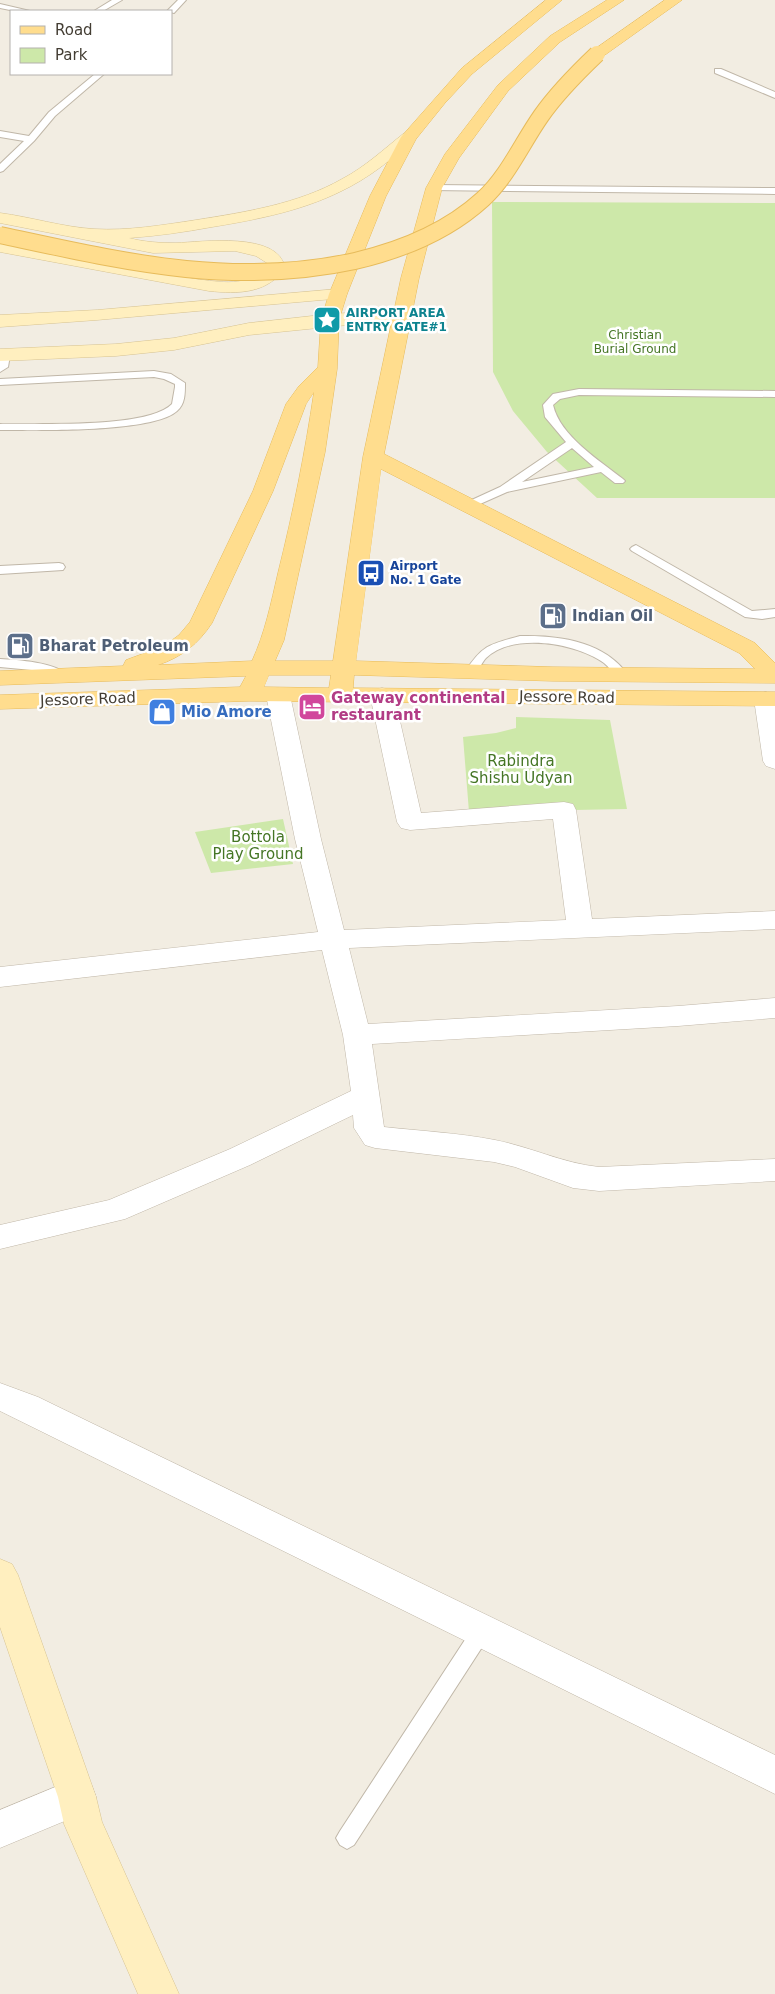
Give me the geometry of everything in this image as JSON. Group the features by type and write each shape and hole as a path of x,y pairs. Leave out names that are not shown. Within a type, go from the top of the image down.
{"main road":[{"path":"249,694 273,640 293,557 315,452 327,369 330,320 338,294 378,196 409,137 440,100 467,71 555,0"},
{"path":"340,694 373,457 402,316 434,188 450,158 502,88 555,39 617,0"},
{"path":"0,235 132,262 206,271 280,272 353,261 395,250 442,230 464,216 485,197 561,90 597,54 659,9 675,0"},
{"path":"102,675 166,654 190,639 201,623 263,491 296,404 302,393 327,369"},
{"path":"373,457 747,648 764,664 772,676"},
{"name":"Jessore Road","path":"0,678 261,668 772,676"},
{"name":"Jessore Road","path":"0,702 249,694 771,699"}],"street":[{"path":"83,233 140,232 164,229 258,214 291,205 348,183 409,137"},
{"path":"0,218 162,248 243,245 268,255 275,260 276,268 269,277 249,286 212,286 0,247"},
{"path":"141,311 163,290 166,278"},
{"path":"0,321 338,294"},
{"path":"1,354 174,344 249,329 330,320 402,316"},
{"path":"133,331 180,328 249,329"},
{"path":"1,354 68,334"},
{"path":"278,695 308,839 358,1035 369,1128 375,1137 494,1151 519,1157 573,1176 599,1179 775,1170"},
{"path":"382,695 410,822 564,810 580,929"},
{"path":"771,699 775,761"},
{"path":"0,977 333,940 775,920"},
{"path":"358,1035 678,1016 775,1008"},
{"path":"0,1237 114,1211 240,1157 366,1096"},
{"path":"0,1397 26,1407 775,1775"},
{"path":"0,1575 77,1797 83,1824 159,1994"},
{"path":"0,1829 77,1797"}],"lane":[{"path":"100,10 118,0"},
{"path":"172,10 182,0"},
{"path":"0,6 21,10"},
{"path":"718,71 775,95"},
{"path":"0,169 31,139 52,114 99,75"},
{"path":"0,134 31,139"},
{"path":"434,188 775,191"},
{"path":"0,382 154,374 167,376 180,383 180,397 176,406 170,412 146,421 0,427"},
{"path":"619,481 550,420 547,411 548,403 556,395 566,392 775,394"},
{"path":"467,506 504,489 573,442"},
{"path":"504,489 604,468"},
{"path":"636,549 749,614 775,613"},
{"path":"0,570 59,566"},
{"path":"471,672 473,665 480,656 492,647 514,641 544,640 581,645 603,656 617,667 622,675"},
{"path":"0,663 30,664 48,669 62,676"},
{"path":"347,1838 481,1632"}],"green space":[{"name":"Christian Burial Ground","path":"492,202 775,203 775,498 597,498 547,452 513,411 493,372"},
{"name":"Rabindra Shishu Udyan","path":"516,717 610,720 627,809 469,812 463,737 496,733 516,728"},
{"name":"Bottola Play Ground","path":"283,819 293,864 211,873 195,832"}],"place":[{"name":"AIRPORT AREA ENTRY GATE#1","path":"327,320"},
{"name":"Airport No. 1 Gate","path":"371,573"},
{"name":"Indian Oil","path":"553,616"},
{"name":"Bharat Petroleum","path":"20,646"},
{"name":"Gateway continental restaurant","path":"312,707"},
{"name":"Mio Amore","path":"162,712"}]}
